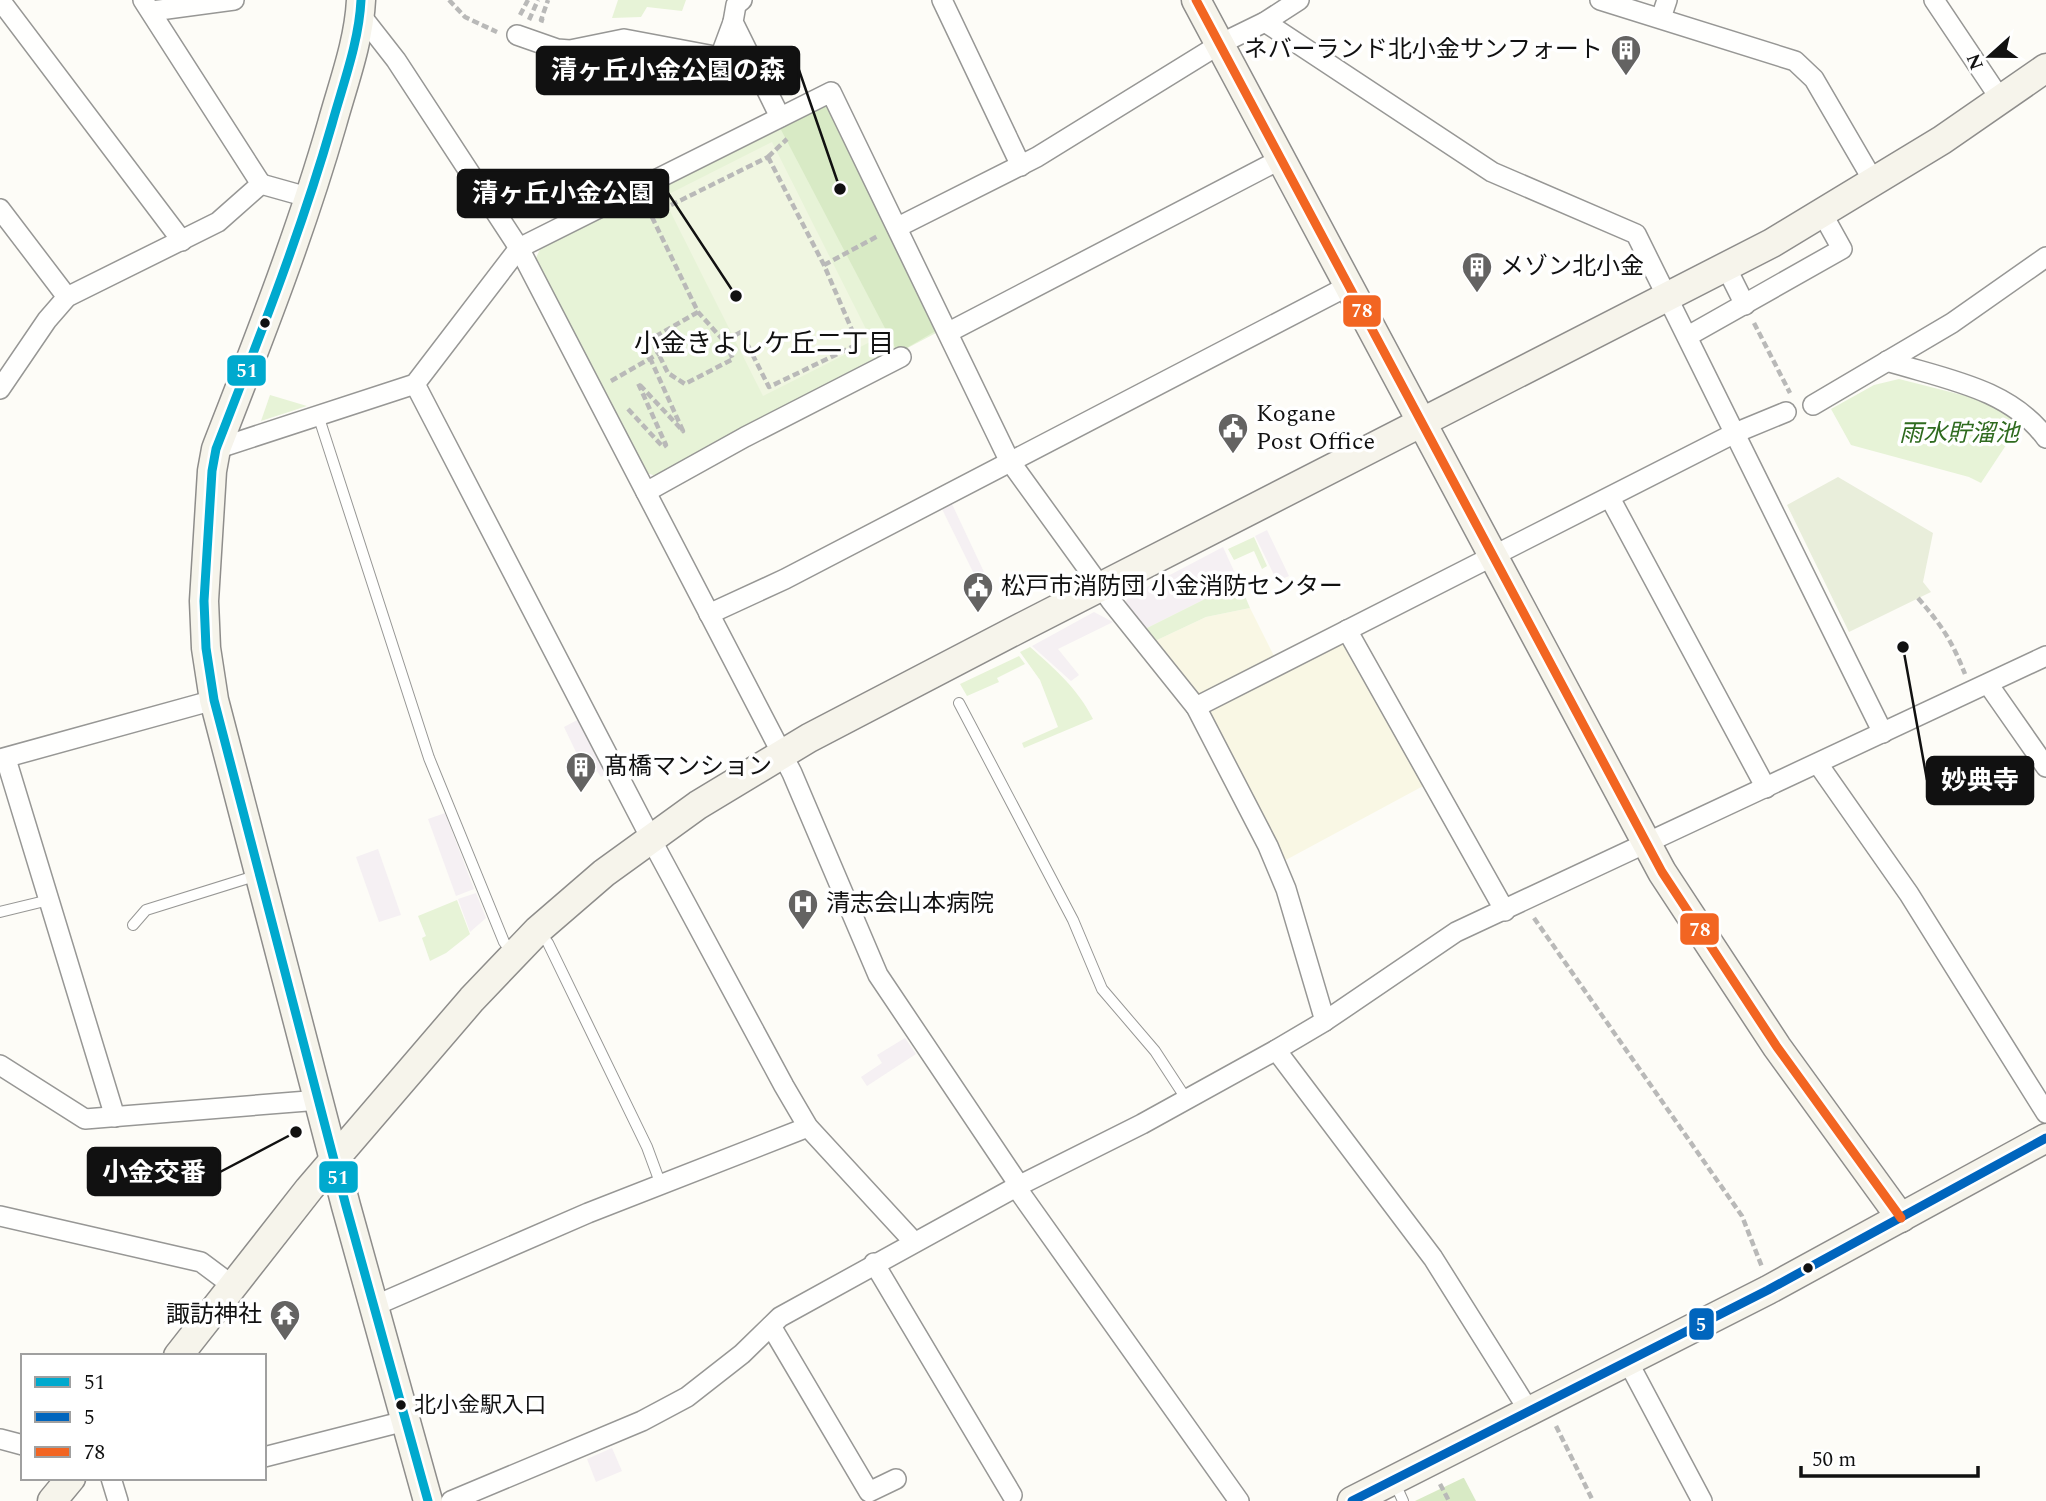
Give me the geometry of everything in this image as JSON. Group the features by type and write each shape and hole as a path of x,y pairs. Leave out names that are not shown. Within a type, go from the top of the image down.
{"street":[{"path":"0,0 182,241"},
{"path":"234,0 147,6 261,184 311,198"},
{"path":"517,35 557,49 570,50 624,39 720,58 736,5 742,0"},
{"path":"942,0 1021,166"},
{"path":"1196,0 1648,845 1722,968 1901,1218"},
{"path":"898,227 1079,134 1220,44 1265,22 1299,0"},
{"path":"1600,0 1664,9 1795,61 1814,79 1874,182"},
{"path":"1934,0 2001,100"},
{"path":"360,7 311,198 283,281 216,449 212,471 204,601 206,649 214,701 259,875 428,1501"},
{"path":"360,7 519,248 781,754 878,975 1017,1186 1239,1501"},
{"path":"733,22 780,117"},
{"path":"1265,22 1492,172 1636,234 1670,297 1883,733"},
{"path":"180,1354 335,1159 427,1050 538,930 650,838 781,754 1726,267 1874,182 2046,68"},
{"path":"216,449 415,384 519,248 831,92 1009,460 1102,587 1196,707 1268,846 1286,889 1325,1021"},
{"path":"948,332 1281,159"},
{"path":"0,389 40,330 67,298 218,222 261,184"},
{"path":"0,209 67,298"},
{"path":"1688,337 1842,249 1822,213"},
{"path":"1813,405 1952,323 2046,257"},
{"path":"1726,267 1745,306"},
{"path":"709,614 785,579 1009,460 1348,286"},
{"path":"646,492 756,431 901,357"},
{"path":"1887,361 2004,400 2033,420 2046,438"},
{"path":"415,384 650,838 808,1127 914,1242"},
{"path":"1196,707 1789,405"},
{"path":"1610,498 1766,788"},
{"path":"1347,630 1505,911"},
{"path":"451,1501 631,1427 687,1397 780,1317 1017,1186 1187,1100 1276,1050 1325,1021 1456,932 1648,845 2046,656"},
{"path":"1980,687 2046,767"},
{"path":"115,1116 3,759 214,701"},
{"path":"1818,764 1916,904 2046,1113"},
{"path":"1276,1050 1433,1258 1541,1415"},
{"path":"0,1065 85,1119 320,1100"},
{"path":"374,1306 661,1185 808,1127"},
{"path":"1352,1501 1399,1491 1541,1415 1627,1360 1768,1290 2046,1138"},
{"path":"0,1216 201,1262 233,1286"},
{"path":"874,1263 1012,1496"},
{"path":"771,1326 869,1492 896,1479"},
{"path":"1627,1360 1702,1501"},
{"path":"266,1456 405,1421"},
{"path":"0,1439 21,1444"},
{"path":"51,1501 69,1480"},
{"path":"112,1480 118,1501"}],"lane":[{"path":"318,415 429,758 504,942 514,955"},
{"path":"959,703 1073,920 1102,989 1155,1051 1187,1100"},
{"path":"133,925 146,910 259,875"},
{"path":"0,912 49,900"},
{"path":"538,930 548,943 647,1147 661,1185"}],"path":[{"path":"449,0 465,16 506,36 516,38 517,35"},
{"path":"548,0 541,20 553,24"},
{"path":"698,312 651,339 668,373 685,384 733,359 724,341 698,312 651,215 768,157 824,265 858,344 769,387 741,332 724,341"},
{"path":"824,265 898,227"},
{"path":"1745,306 1789,405"},
{"path":"613,389 610,382 658,354"},
{"path":"626,407 663,447 666,445 638,383 683,431 650,358"},
{"path":"1918,598 1934,614 1980,687"},
{"path":"1523,902 1742,1216 1765,1275"},
{"path":"1541,1415 1593,1501"},
{"path":"1438,1480 1449,1501"}],"shaded area":[{"path":"952,504 984,572 975,576 942,509"},
{"path":"1267,530 1289,576 1277,581 1255,536"},
{"path":"1223,547 1239,582 1145,629 1124,606 1128,597"},
{"path":"1250,608 1276,660 1200,697 1155,641 1206,617"},
{"path":"1094,612 1113,622 1058,649 1079,675 1071,681 1032,646"},
{"path":"1347,638 1425,785 1284,861 1206,714"},
{"path":"581,718 607,773 601,777 597,771 587,775 564,727"},
{"path":"445,813 474,889 456,896 428,819"},
{"path":"378,849 401,915 379,922 356,857"},
{"path":"476,893 486,918 470,932 458,899"},
{"path":"905,1038 916,1054 867,1086 861,1077 882,1063 877,1055"},
{"path":"612,1448 622,1471 596,1482 587,1459"}],"green space":[{"path":"618,0 686,0 682,11 647,7 641,17 612,18"},
{"path":"825,100 939,329 898,353 778,124"},
{"path":"823,102 936,333 661,478 647,473 535,260 541,247"},
{"path":"772,142 872,341 763,396 663,197"},
{"name":"雨水貯溜池","path":"1899,379 1982,400 2022,421 1981,483 1969,477 1851,445 1831,409 1874,385"},
{"path":"270,395 307,406 261,421"},
{"path":"1838,477 1933,533 1923,582 1931,592 1849,632 1787,505"},
{"path":"1254,537 1267,566 1262,569 1254,551 1234,560 1228,549"},
{"path":"1239,582 1250,608 1206,617 1155,641 1145,629"},
{"path":"1030,647 1073,689 1093,719 1024,748 1022,743 1058,727 1040,680 1020,652"},
{"path":"1019,656 1025,664 997,678 999,682 967,696 960,684"},
{"path":"457,900 470,934 446,953 430,961 422,938 426,936 418,916"},
{"path":"1463,1478 1476,1501 1415,1501"}],"transit line":[{"name":"51","path":"361,0 354,47 320,165 278,288 216,449 212,471 204,601 206,648 214,700 346,1206 428,1501"},
{"name":"78","path":"1196,0 1662,872 1777,1047 1901,1218"},
{"name":"5","path":"1352,1501 1768,1290 2046,1138"}],"place":[{"name":"ネバーランド北小金サンフォート","path":"1626,77"},
{"name":"清ヶ丘小金公園の森","path":"840,189"},
{"name":"メゾン北小金","path":"1477,294"},
{"name":"清ヶ丘小金公園","path":"736,296"},
{"name":"Kogane Post Office","path":"1233,455"},
{"name":"松戸市消防団 小金消防センター","path":"978,614"},
{"name":"妙典寺","path":"1903,647"},
{"name":"髙橋マンション","path":"581,794"},
{"name":"清志会山本病院","path":"803,931"},
{"name":"小金交番","path":"296,1132"},
{"name":"諏訪神社","path":"285,1342"},
{"name":"北小金駅入口","path":"401,1405"}],"district":[{"name":"小金きよしケ丘二丁目","path":"764,344"}]}
